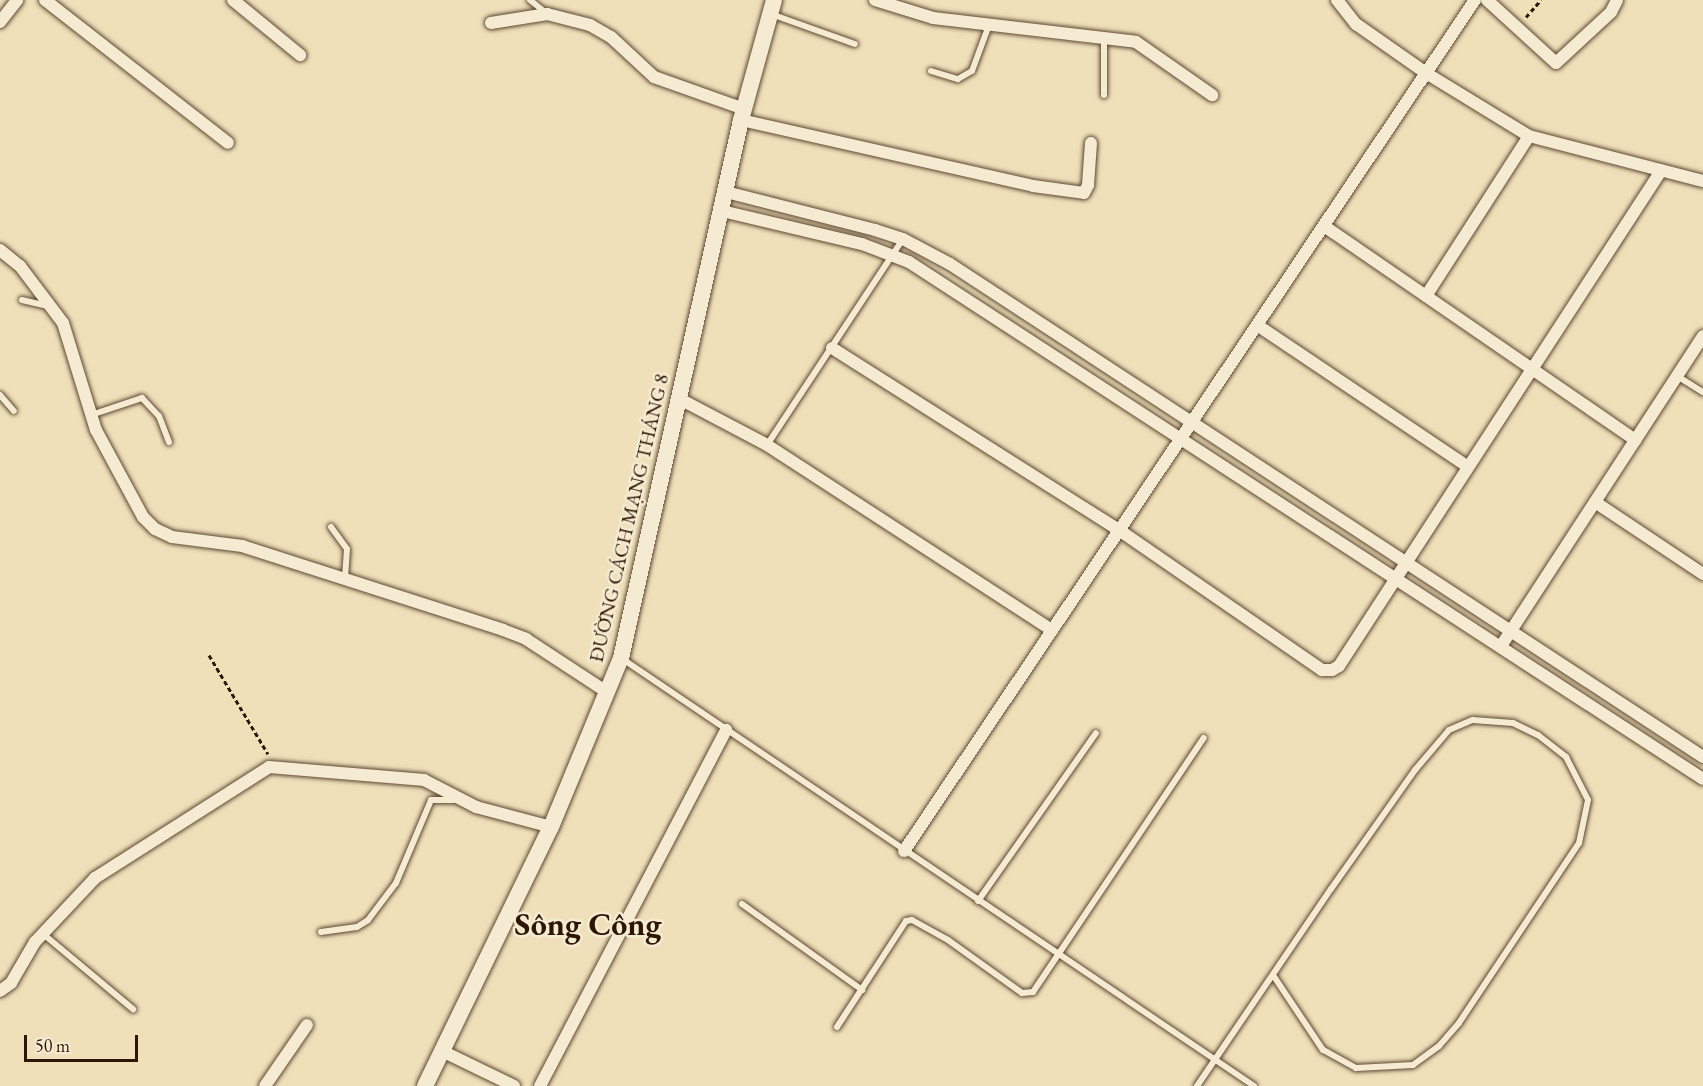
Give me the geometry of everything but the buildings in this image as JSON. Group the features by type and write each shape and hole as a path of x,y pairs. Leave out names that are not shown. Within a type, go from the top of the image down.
{"street":[{"path":"0,22 17,0"},
{"path":"45,0 228,143"},
{"path":"233,0 300,55"},
{"path":"875,0 924,16 1104,37 1150,49 1212,95"},
{"path":"1337,0 1356,24 1426,73 1529,136 1703,182"},
{"path":"904,851 1475,0"},
{"path":"1487,0 1551,61 1561,62 1611,12 1617,0"},
{"name":"ĐƯỜNG CÁCH MẠNG THÁNG 8","path":"425,1086 444,1052 551,827 621,658 743,115 772,7"},
{"path":"491,23 546,14 602,30 654,77 743,115 1033,186 1084,193 1089,185 1091,143"},
{"path":"1426,296 1529,136"},
{"path":"832,348 1119,530 1322,670 1339,666 1530,368 1661,171"},
{"path":"726,192 903,239 950,264 1703,757"},
{"path":"722,211 895,256 1087,374 1703,779"},
{"path":"1324,226 1635,440"},
{"path":"0,265 2,251"},
{"path":"2,251 51,307 72,342 91,415 142,517 155,530 172,537 242,546 518,636 607,692"},
{"path":"1257,325 1467,466"},
{"path":"1501,646 1703,336"},
{"path":"1087,374 1097,359"},
{"path":"678,398 767,445 1052,630"},
{"path":"1595,502 1703,574"},
{"path":"540,1086 726,730"},
{"path":"0,991 11,983 42,933 95,878 269,766 424,780 461,801 551,827"},
{"path":"265,1086 307,1025"},
{"path":"444,1052 514,1086"}],"lane":[{"path":"530,0 546,14"},
{"path":"772,7 855,44"},
{"path":"931,71 958,79 972,71 989,24"},
{"path":"1104,37 1104,95"},
{"path":"767,445 895,256 903,239"},
{"path":"22,300 51,307"},
{"path":"1677,376 1703,392"},
{"path":"0,395 14,411"},
{"path":"91,415 142,398 159,416 169,442"},
{"path":"331,527 350,557 345,579"},
{"path":"621,658 1254,1086"},
{"path":"1197,1086 1273,975 1415,770 1449,730 1473,720 1513,723 1538,735 1566,757 1588,800 1579,843 1459,1023 1439,1046 1413,1065 1356,1068 1323,1050 1273,975"},
{"path":"978,900 1096,732"},
{"path":"837,1027 906,921 912,920 948,940 1022,993 1034,992 1203,738"},
{"path":"321,932 357,927 368,920 396,883 431,800 461,801"},
{"path":"742,904 862,990"},
{"path":"42,933 133,1009"}],"path":[{"path":"1517,27 1541,0"},
{"path":"210,655 259,735 269,766"}],"district":[{"name":"Sông Công","path":"588,924"}]}
